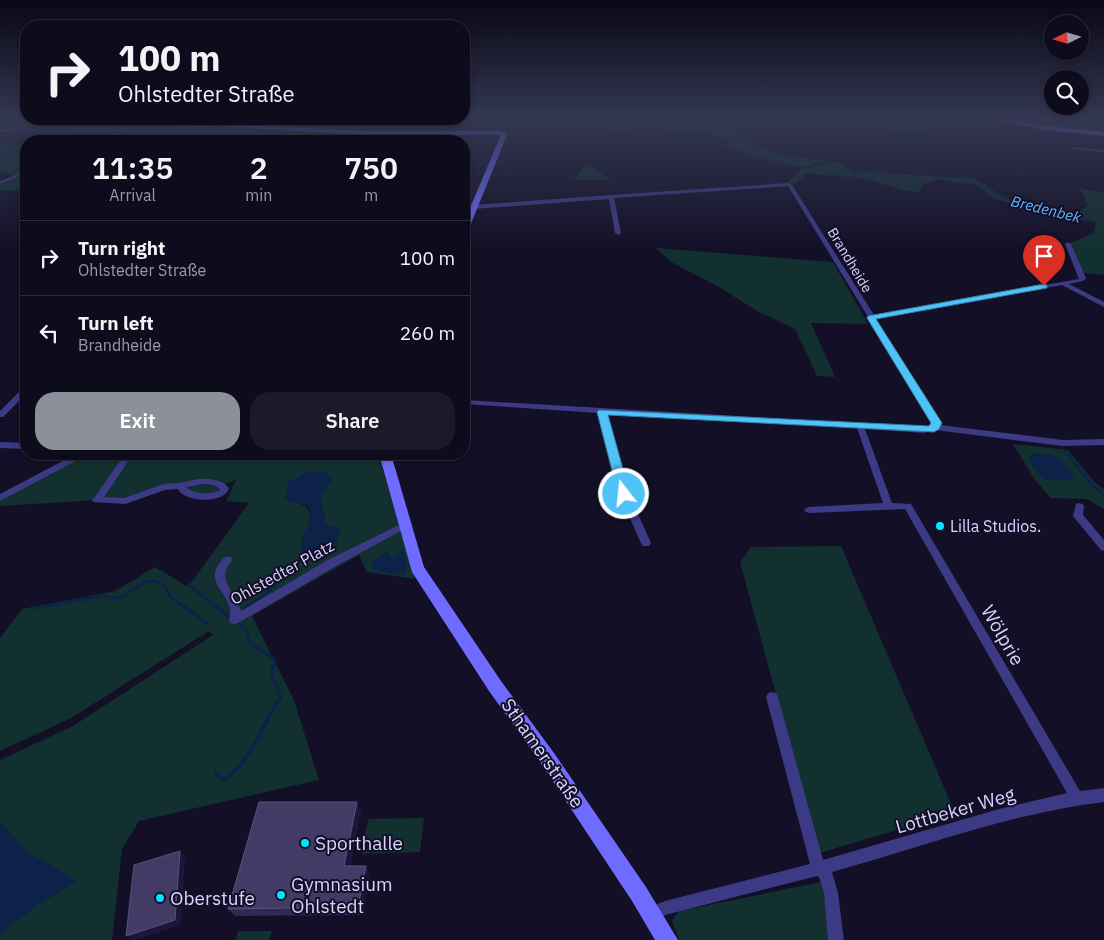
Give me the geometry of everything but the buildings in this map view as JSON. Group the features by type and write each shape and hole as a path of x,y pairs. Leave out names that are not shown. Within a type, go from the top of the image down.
{"street":[{"path":"470,216 492,163"},
{"path":"0,183 20,175"},
{"name":"Brandheide","path":"611,196 790,185 936,423 935,427"},
{"path":"474,207 611,196 618,233"},
{"path":"871,318 1083,278 1068,244"},
{"path":"1062,283 1104,305"},
{"path":"0,415 20,396"},
{"path":"470,402 602,412 924,430 935,427 1063,443 1104,442"},
{"path":"602,412 624,494 646,543"},
{"path":"860,426 889,506"},
{"path":"0,444 20,446"},
{"path":"0,498 71,460"},
{"path":"125,460 98,500 125,501 164,487 181,486"},
{"path":"387,460 405,525"},
{"name":"Wölprie","path":"808,510 908,506 1076,797"},
{"path":"1079,506 1078,516 1104,547"},
{"name":"Ohlstedter Platz","path":"227,560 221,566 219,575 223,587 236,609 234,620 330,564 405,525"},
{"name":"Sthamerstraße","path":"405,525 418,568 491,680 553,766 652,914 667,940"},
{"path":"772,697 821,869 831,892 836,940"},
{"name":"Lottbeker Weg","path":"652,914 665,908 821,869 1027,808 1076,797 1104,795"}],"green space":[{"path":"0,163 20,163 20,177 0,172"},
{"path":"783,163 820,163 804,167"},
{"path":"827,163 839,163 856,175 858,175 853,171 974,179 1014,201 1074,214 1088,206 1080,188 1104,193 1104,275 1083,273 1070,243 1094,233 1096,223 1026,208 993,198 978,185 966,182 960,183 940,179 922,185 919,192 904,191 869,179 807,173 795,184 787,183 802,168"},
{"path":"588,164 611,180 574,180 584,165"},
{"path":"20,177 20,191 0,190 0,184"},
{"path":"656,248 833,262 868,324 811,323 835,377 817,376 795,329 757,311 719,287 671,262"},
{"path":"1013,444 1068,450 1094,482 1104,489 1104,509 1087,499 1051,498 1035,480"},
{"path":"71,460 380,460 415,579 367,572 359,555 252,616 294,700 319,780 139,821 122,849 112,940 0,940 0,760 73,726 213,635 209,631 71,718 0,751 0,638 22,609 115,591 155,567 188,587 249,503 226,501 236,480 223,485 225,488 211,496 183,491 171,486 133,500 97,500 0,506 0,498","holes":["331,481 321,500 325,517 324,524 340,529 336,542 317,555 301,541 309,525 310,514 304,506 298,503","403,552 400,575 372,568 390,556"]},
{"path":"841,546 955,813 819,853 740,562 751,547"},
{"path":"424,818 420,852 362,854 368,819"},
{"path":"821,882 824,892 828,940 679,940 672,921 679,911"},
{"path":"238,931 272,931 269,940 236,940"}],"water":[{"path":"1032,453 1059,458 1068,466 1074,480 1044,480 1030,462 1029,457"},
{"path":"325,471 332,481 321,500 325,517 324,523 340,529 336,542 317,555 304,557 301,543 311,518 310,509 304,505 284,499 289,481 309,472"},
{"path":"388,551 390,556 395,556 403,551 407,563 405,573 392,574 371,568 372,561"},
{"path":"0,822 29,853 78,881 36,906 0,934"}],"waterway":[{"name":"Bredenbek","path":"778,163 843,176 878,177 892,173 921,183 933,181 939,177 957,183 985,186 994,192"},
{"name":"Bredenbek","path":"992,191 1003,198 1095,222"},
{"path":"1064,450 1092,485 1104,494"},
{"path":"243,609 264,595 304,557"},
{"path":"36,608 101,596 120,598 145,582 156,581 164,586 171,597 208,624"},
{"path":"189,585 229,617"},
{"path":"239,624 247,632 251,644 272,657 275,661 271,673 281,697 269,716"},
{"path":"216,773 224,780 239,766 251,750 270,715"}],"place":[{"name":"Lilla Studios.","path":"940,526"},
{"name":"Sporthalle","path":"305,843"},
{"name":"Gymnasium Ohlstedt","path":"281,895"},
{"name":"Oberstufe","path":"160,898"}],"route":[{"path":"624,494 602,412 931,430 935,427 936,423 871,318 1044,286"}]}
